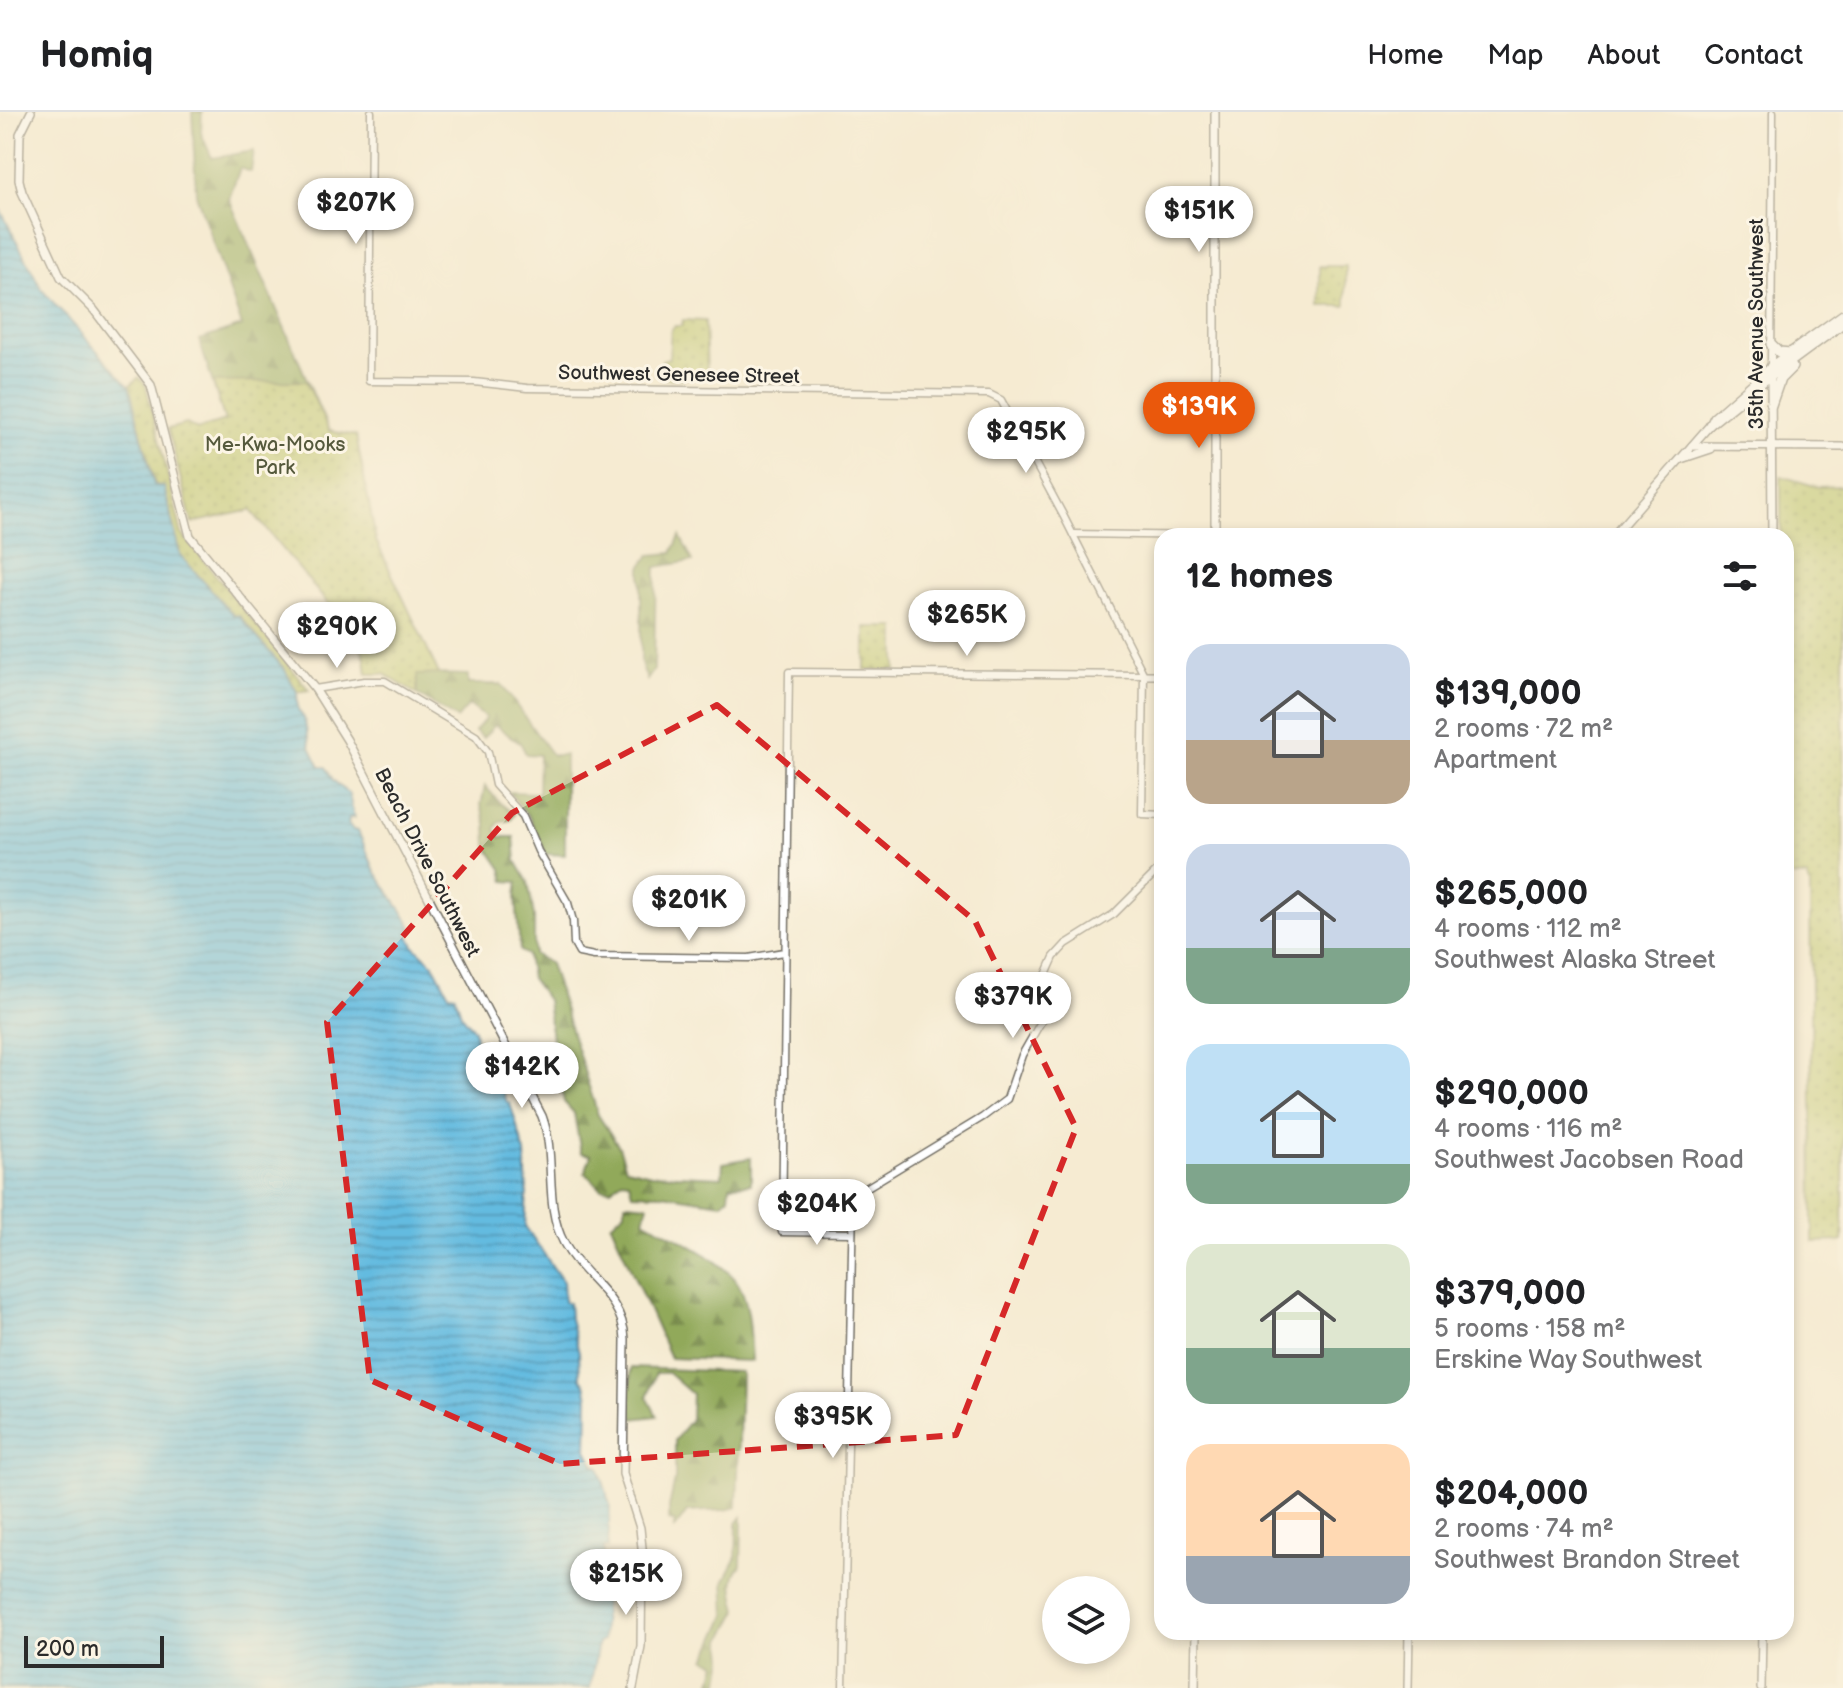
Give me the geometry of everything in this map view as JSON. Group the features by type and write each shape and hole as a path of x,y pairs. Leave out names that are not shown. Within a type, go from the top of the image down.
{"highway":[{"path":"1771,372 1791,353 1843,315"},
{"path":"1771,372 1843,323"},
{"path":"1771,405 1780,379 1819,341"},
{"path":"1771,344 1779,352 1791,353"}],"main road":[{"name":"Beach Drive Southwest","path":"31,112 20,134 19,183 57,270 94,310 151,385 190,536 315,689 378,798 542,1116 553,1208 563,1242 581,1269 611,1298 623,1320 623,1474 640,1528 642,1548 641,1646 633,1688"},
{"path":"1215,112 1215,528"},
{"path":"1620,528 1710,425 1771,372"},
{"name":"35th Avenue Southwest","path":"1771,372 1772,528"},
{"path":"1710,425 1708,438 1721,446"},
{"path":"1692,446 1705,448"},
{"path":"1679,459 1705,448 1721,446 1843,447"},
{"path":"1144,675 1154,675"},
{"path":"1195,1688 1196,1640"},
{"path":"1408,1688 1409,1640"},
{"path":"1761,1688 1762,1640"}],"street":[{"name":"Southwest Genesee Street","path":"371,112 369,381 474,382 522,388 989,394 1006,406 1073,534"},
{"name":"35th Avenue Southwest","path":"1771,372 1773,112"},
{"path":"1154,535 1073,534 1144,675 1142,814 1154,815"},
{"path":"852,1233 782,1232 789,672 1144,675"},
{"path":"315,689 385,681 476,736 488,752 495,785 526,821 538,851 568,903 576,951 583,955 749,958 784,952"},
{"path":"843,1688 853,1202 861,1191 983,1117 1007,1099 1022,1055 1042,1020 1046,975 1054,957 1066,944 1114,914 1154,874"}],"highlighted area":[{"path":"717,705 975,921 1076,1128 956,1435 560,1464 370,1380 327,1022 512,813"}],"green space":[{"name":"Me-Kwa-Mooks Park","path":"192,112 202,112 201,133 212,158 254,151 251,172 240,168 229,199 329,431 356,436 376,541 439,674 468,675 468,684 501,684 552,755 565,755 565,855 546,854 529,817 509,792 538,793 539,755 526,754 521,744 495,725 483,738 475,731 486,718 469,705 457,719 384,674 367,674 365,657 357,639 251,510 244,512 168,429 187,424 197,430 225,421 199,340 242,326 196,194"},
{"path":"1320,266 1346,266 1346,306 1320,306"},
{"path":"683,320 705,321 707,374 685,379 661,379 662,360 669,358 671,330 682,326"},
{"path":"139,377 146,386 182,534 309,690 297,692 285,670 239,615 234,616 180,555 164,487 155,485 129,386"},
{"name":"Me-Kwa-Mooks Park","path":"306,381 329,431 356,436 376,541 439,674 417,675 417,694 384,674 367,674 365,657 357,639 251,510 192,523 168,429 187,424 197,430 225,421 213,382"},
{"path":"1781,476 1818,487 1843,486 1843,1241 1813,1242 1810,886 1807,877 1794,876 1794,528 1781,528"},
{"path":"680,536 693,561 656,567 654,670 647,680 641,663 641,567 650,555 672,553"},
{"path":"865,627 896,627 896,670 865,670"},
{"path":"485,786 514,814 510,820 500,821 495,829 500,837 514,837 516,861 528,882 534,916 534,954 550,964 598,1115 619,1147 626,1168 651,1174 722,1177 723,1163 751,1158 751,1184 730,1185 729,1197 721,1203 632,1193 629,1181 622,1180 611,1189 601,1188 585,1173 591,1155 581,1153 574,1113 564,1102 547,1000 531,978 527,955 520,951 516,896 518,882 505,881 502,869 487,847 486,823 481,805"},
{"path":"625,1203 648,1205 644,1220 707,1255 737,1282 747,1310 752,1361 670,1358 611,1224 625,1211"},
{"path":"631,1368 741,1372 737,1507 687,1512 674,1530 675,1522 669,1520 669,1507 675,1479 675,1440 691,1419 692,1394 668,1373 656,1373 647,1397 657,1416 633,1419"},
{"path":"742,1517 741,1565 734,1581 738,1610 722,1640 724,1657 719,1688 710,1688 717,1663 706,1659 726,1615 724,1582 736,1559 737,1523"}],"water":[{"path":"0,209 42,290 129,386 154,485 164,487 180,555 285,670 297,692 298,710 304,718 310,747 320,767 326,767 333,780 349,794 354,818 350,817 348,823 358,831 375,871 411,925 412,931 407,932 414,946 433,964 449,994 455,995 461,1014 474,1030 476,1043 488,1068 494,1068 510,1103 525,1153 525,1226 563,1282 564,1302 569,1303 579,1352 580,1378 585,1384 588,1398 587,1450 595,1466 599,1466 610,1505 608,1548 604,1548 604,1562 610,1563 610,1597 605,1597 602,1641 598,1643 590,1688 0,1688"}]}
